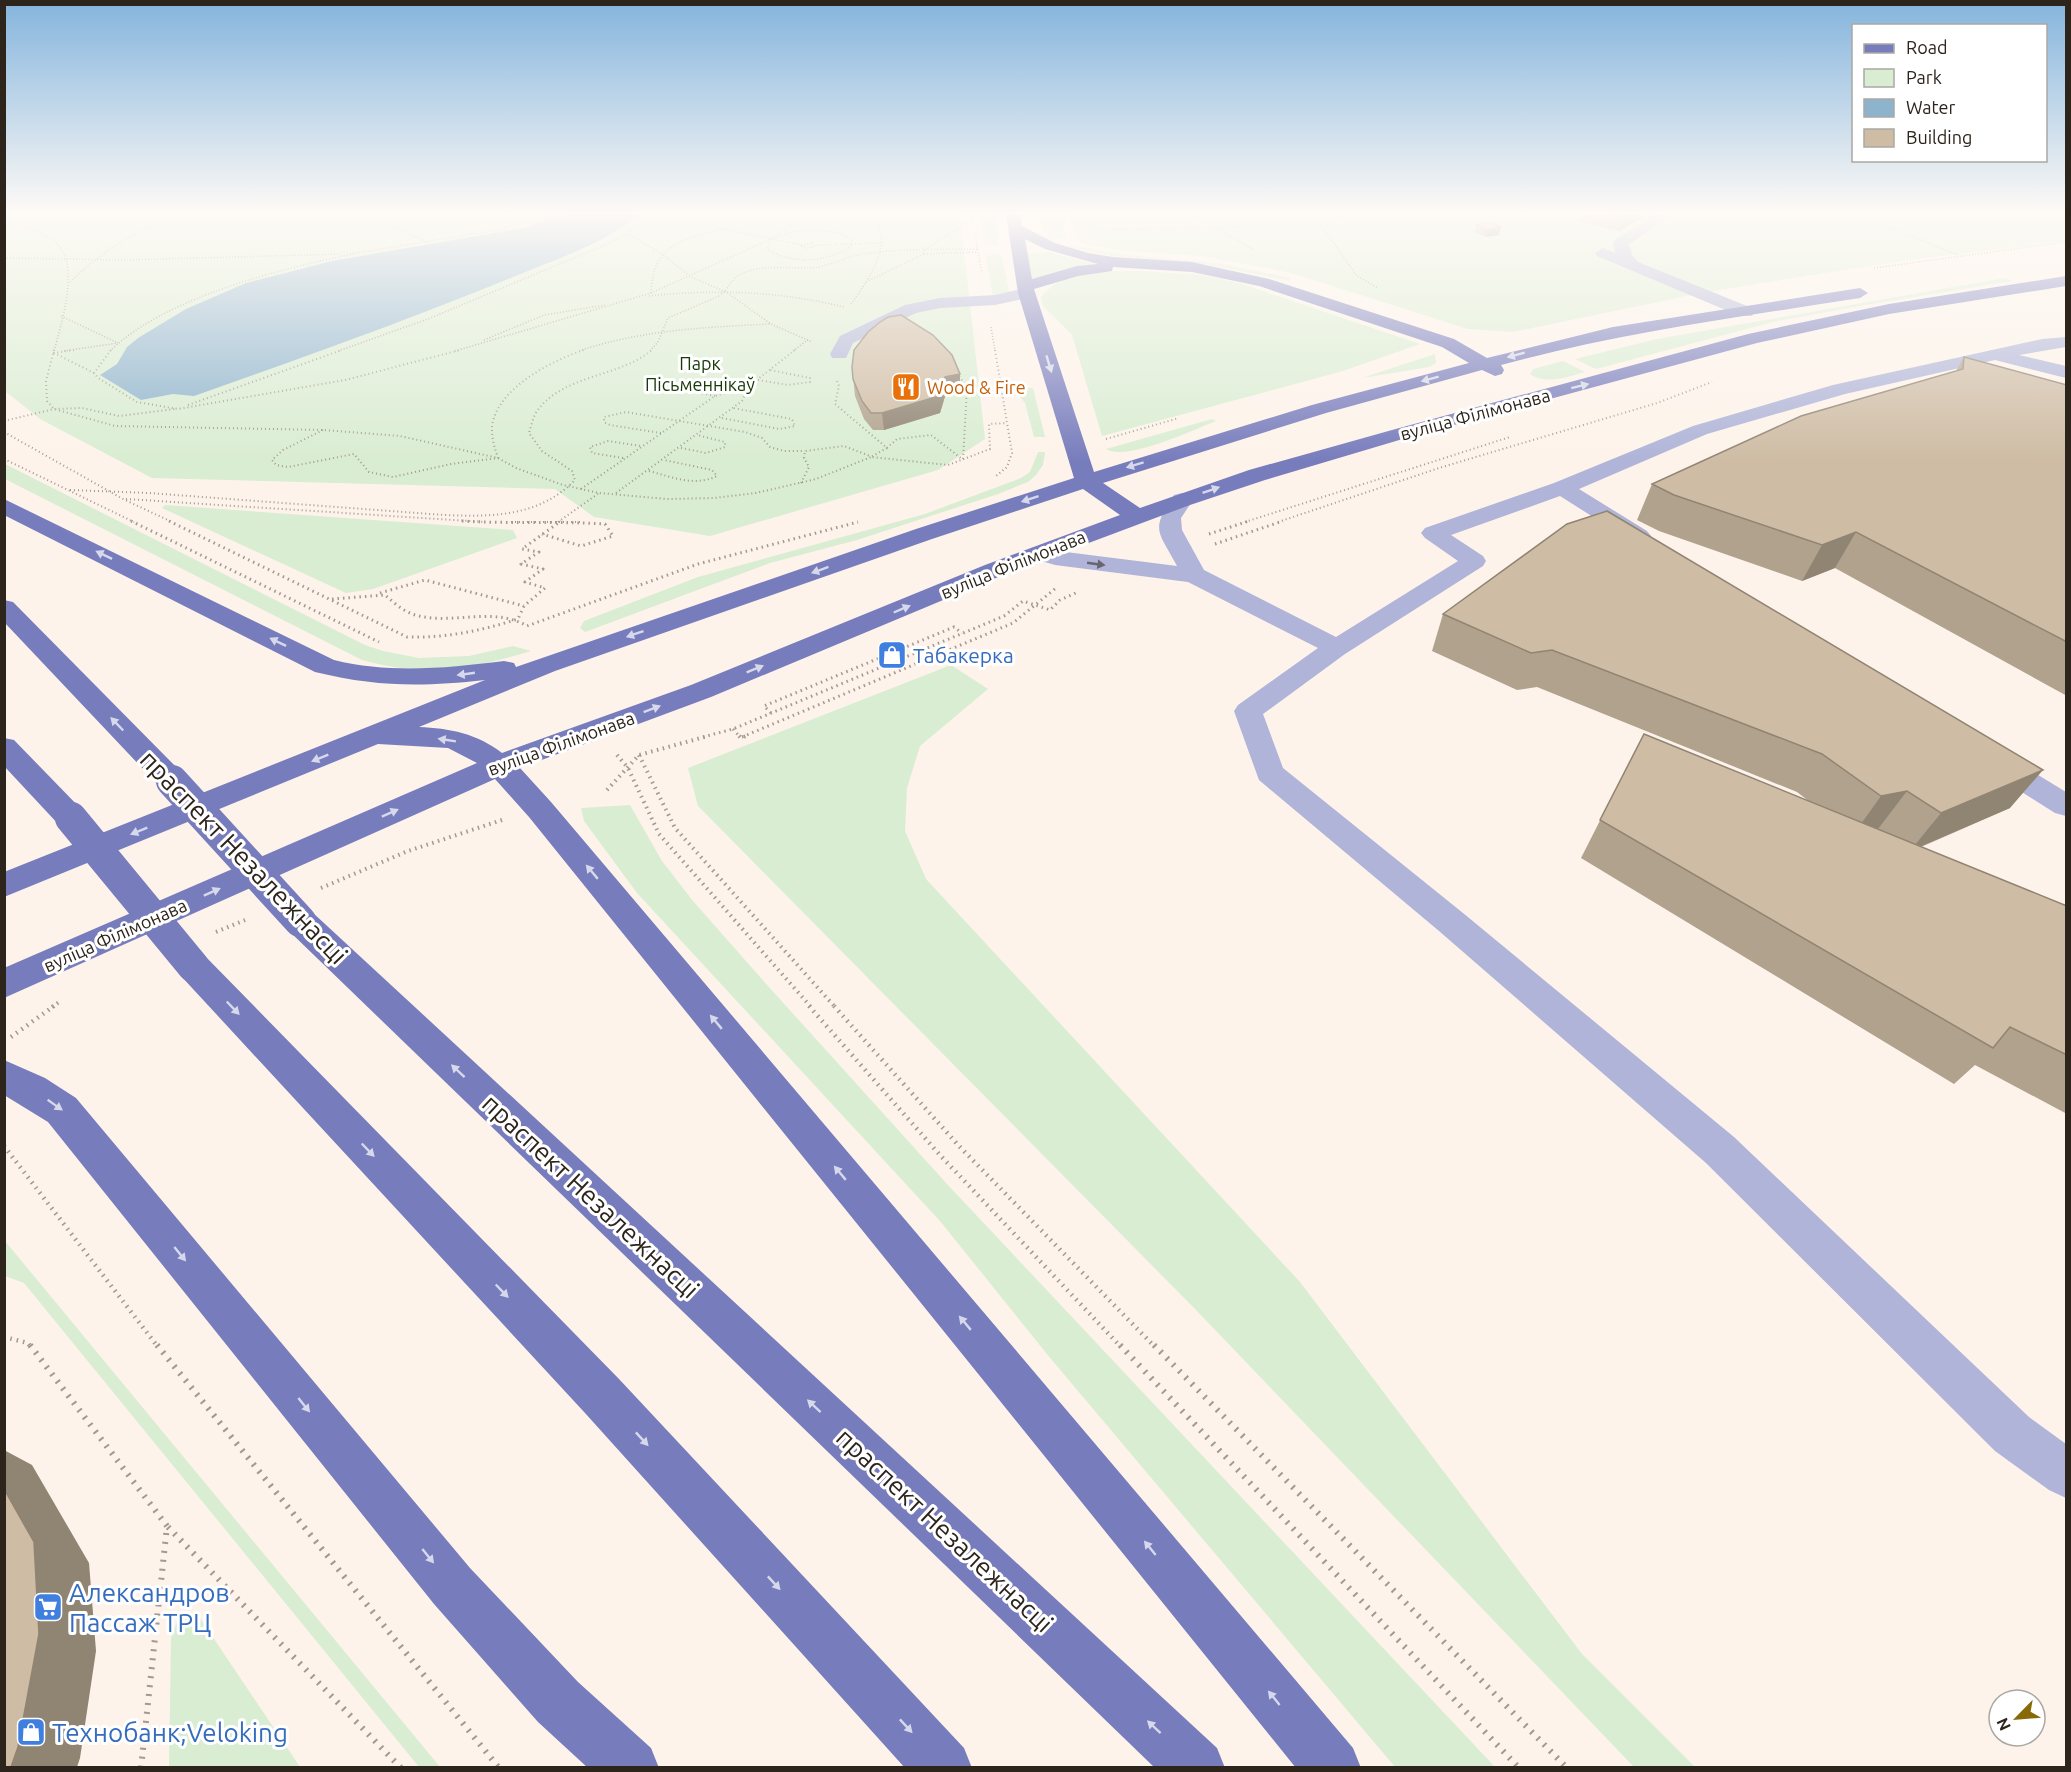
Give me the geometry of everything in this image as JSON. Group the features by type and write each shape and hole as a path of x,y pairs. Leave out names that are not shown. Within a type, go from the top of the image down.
{"main road":[{"path":"1028,297 1086,481 1136,516"},
{"path":"1310,297 1437,339 1486,363 1507,386 1504,399 1483,411"},
{"path":"4,885 374,736 545,664 1086,481 1319,409 1486,363 1613,332 1836,297"},
{"name":"вуліца Філімонава","path":"4,984 499,765 701,691 1039,553 1136,516 1257,475 1483,411 1791,329 1954,297"},
{"path":"4,506 325,666 355,675 391,679 435,678 545,664"},
{"name":"праспект Незалежнасці","path":"4,607 172,781 300,921 1197,1767"},
{"path":"374,736 424,737 454,741 476,749 499,765 563,837 1333,1767"},
{"path":"4,747 71,818 193,966 594,1387 944,1767"},
{"path":"4,772 44,791"},
{"path":"4,1077 31,1089 62,1110 452,1586 558,1702 631,1767"}],"lane":[{"path":"839,354 846,340 911,309 940,303 1022,297"},
{"path":"1710,297 1746,312"},
{"path":"2067,342 1997,354 1840,389 1700,430 1562,488 1433,534 1474,561 1336,648 1248,711 1270,773 1318,815 1451,922 1720,1150 2012,1434 2067,1473"},
{"path":"1997,354 2067,372"},
{"path":"1562,488 1663,551"},
{"path":"1182,500 1170,519 1170,530 1187,563 1336,648"},
{"path":"1039,553 1055,558 1134,569 1187,563"},
{"path":"1976,749 2067,806"}],"path":[{"path":"66,297 46,381 46,401 54,409 115,426 324,430 400,436 498,458 516,468 580,489 599,493 667,499 714,498 756,493 801,483 871,457 844,447 784,451 770,447 762,438 754,435 626,412 614,412 604,417 604,422 610,425 661,433"},
{"path":"94,373 109,352 119,343 152,321 203,297"},
{"path":"54,353 94,373 98,378 137,402 178,409 428,319 480,297"},
{"path":"4,421 54,409 82,408 119,416 178,409 345,380 412,364 639,297"},
{"path":"68,490 483,516 529,509 551,501 575,480 572,471 542,452 529,433 531,417 545,401 564,389 638,361 656,347 668,318 687,308 720,297"},
{"path":"841,315 856,297"},
{"path":"472,346 544,315 577,308 615,304"},
{"path":"61,316 95,334 119,343"},
{"path":"498,458 491,441 492,422 501,402 526,378 552,363 628,337 661,331 771,324"},
{"path":"580,489 715,396 749,386 815,334"},
{"path":"54,353 119,343"},
{"path":"757,380 788,385 810,382 810,378 801,375 770,370"},
{"path":"715,396 691,392 687,386 694,381 707,380 749,386"},
{"path":"1187,563 1215,544 1439,468 1658,404 1712,382"},
{"path":"615,494 721,418 742,401 749,386"},
{"path":"721,418 779,429 795,426 792,419 733,408"},
{"path":"990,449 989,424 1007,423"},
{"path":"324,430 315,437 278,452 272,460 276,465 288,467 354,454 363,468 373,474 392,476 412,474 454,463 498,458"},
{"path":"4,432 123,499 407,637 439,638 487,629 518,619 524,606 544,588 525,582 543,569 521,564 539,552 522,549 599,493"},
{"path":"680,447 706,453 725,447 725,442 697,435"},
{"path":"887,448 897,439 932,435 963,460"},
{"path":"624,459 592,453 590,447 597,442 608,440 642,446"},
{"path":"990,479 999,475 1011,461 1010,444"},
{"path":"801,483 809,467 804,458 805,451"},
{"path":"4,459 383,645"},
{"path":"648,470 696,482 710,480 717,476 712,470 663,460"},
{"path":"123,499 493,523 561,521 605,524 614,536 581,546 542,534"},
{"path":"332,599 385,595 411,614 440,619 494,616 518,619 527,626 698,564 866,519"},
{"path":"607,790 639,755 734,729 1009,613 1023,602 1050,610 1064,598 1134,569"},
{"path":"374,595 425,580 524,606"},
{"path":"771,713 764,706 954,627 962,633"},
{"path":"639,755 675,828 959,1146 1567,1767"},
{"path":"628,768 659,834 939,1154 1519,1767"},
{"path":"4,1146 143,1328 499,1767"},
{"path":"4,1337 28,1343 167,1526 401,1767"},
{"path":"141,1767 167,1526"}],"green space":[{"name":"Парк Пісьменнікаў","path":"4,297 969,297 985,439 938,470 710,536 594,517 555,489 152,478 40,419 5,391"},
{"path":"1041,297 1280,297 1420,344 1343,371 1102,436 1072,335 1043,306"},
{"path":"1366,297 1683,297 1513,332 1468,329"},
{"path":"1898,297 1917,297 1773,322 1596,369 1575,359 1657,339"},
{"path":"1435,354 1436,363 1429,367 1362,378"},
{"path":"1563,361 1585,372 1550,380 1530,374 1533,369"},
{"path":"1012,387 1033,388 1045,437 1034,437 1025,403"},
{"path":"1212,419 1216,421 1144,448 1116,452 1106,449"},
{"path":"1038,452 1045,452 1043,465 1036,475 1028,482 998,494 857,540 770,563 585,632 580,628 584,621 698,577 925,514 1021,478 1030,472"},
{"path":"5,464 365,645 419,658 469,656 513,646 531,651 487,663 447,669 408,669 362,660 5,479"},
{"path":"165,505 513,530 517,538 373,589 346,593 162,508"},
{"path":"951,665 988,689 920,746 907,788 905,831 926,879 1300,1282 1582,1654 1695,1767 1634,1767 1197,1311 698,806 688,768"},
{"path":"630,805 662,861 693,901 768,986 947,1184 1495,1767 1395,1767 1051,1359 940,1221 637,893 584,821 581,808"},
{"path":"4,1241 440,1767 419,1767 24,1283 5,1276"},
{"path":"196,1612 300,1767 169,1767 171,1638 180,1613"}],"water":[{"path":"214,297 464,297 194,396 173,394 141,400 100,375 117,364 127,347 138,338 186,309"}],"building":[{"path":"901,315 933,335 952,355 960,374 945,377 939,396 882,413 871,413 862,401 853,379 854,350 868,332 880,322 888,317"},
{"path":"1964,357 2067,385 2067,642 1856,532 1822,545 1674,495 1652,484 1801,416 1963,369"},
{"path":"1607,511 2043,770 1941,813 1907,791 1881,796 1822,754 1552,650 1531,653 1443,614 1567,524"},
{"path":"1644,734 2067,906 2067,1055 2010,1027 1993,1048 1600,820"},
{"path":"4,1489 34,1542 39,1634 18,1747 11,1767 4,1767"}],"place":[{"name":"Wood & Fire","path":"906,387"},
{"name":"Табакерка","path":"892,655"},
{"name":"Александров Пассаж ТРЦ","path":"48,1607"},
{"name":"Технобанк;Veloking","path":"31,1732"}]}
